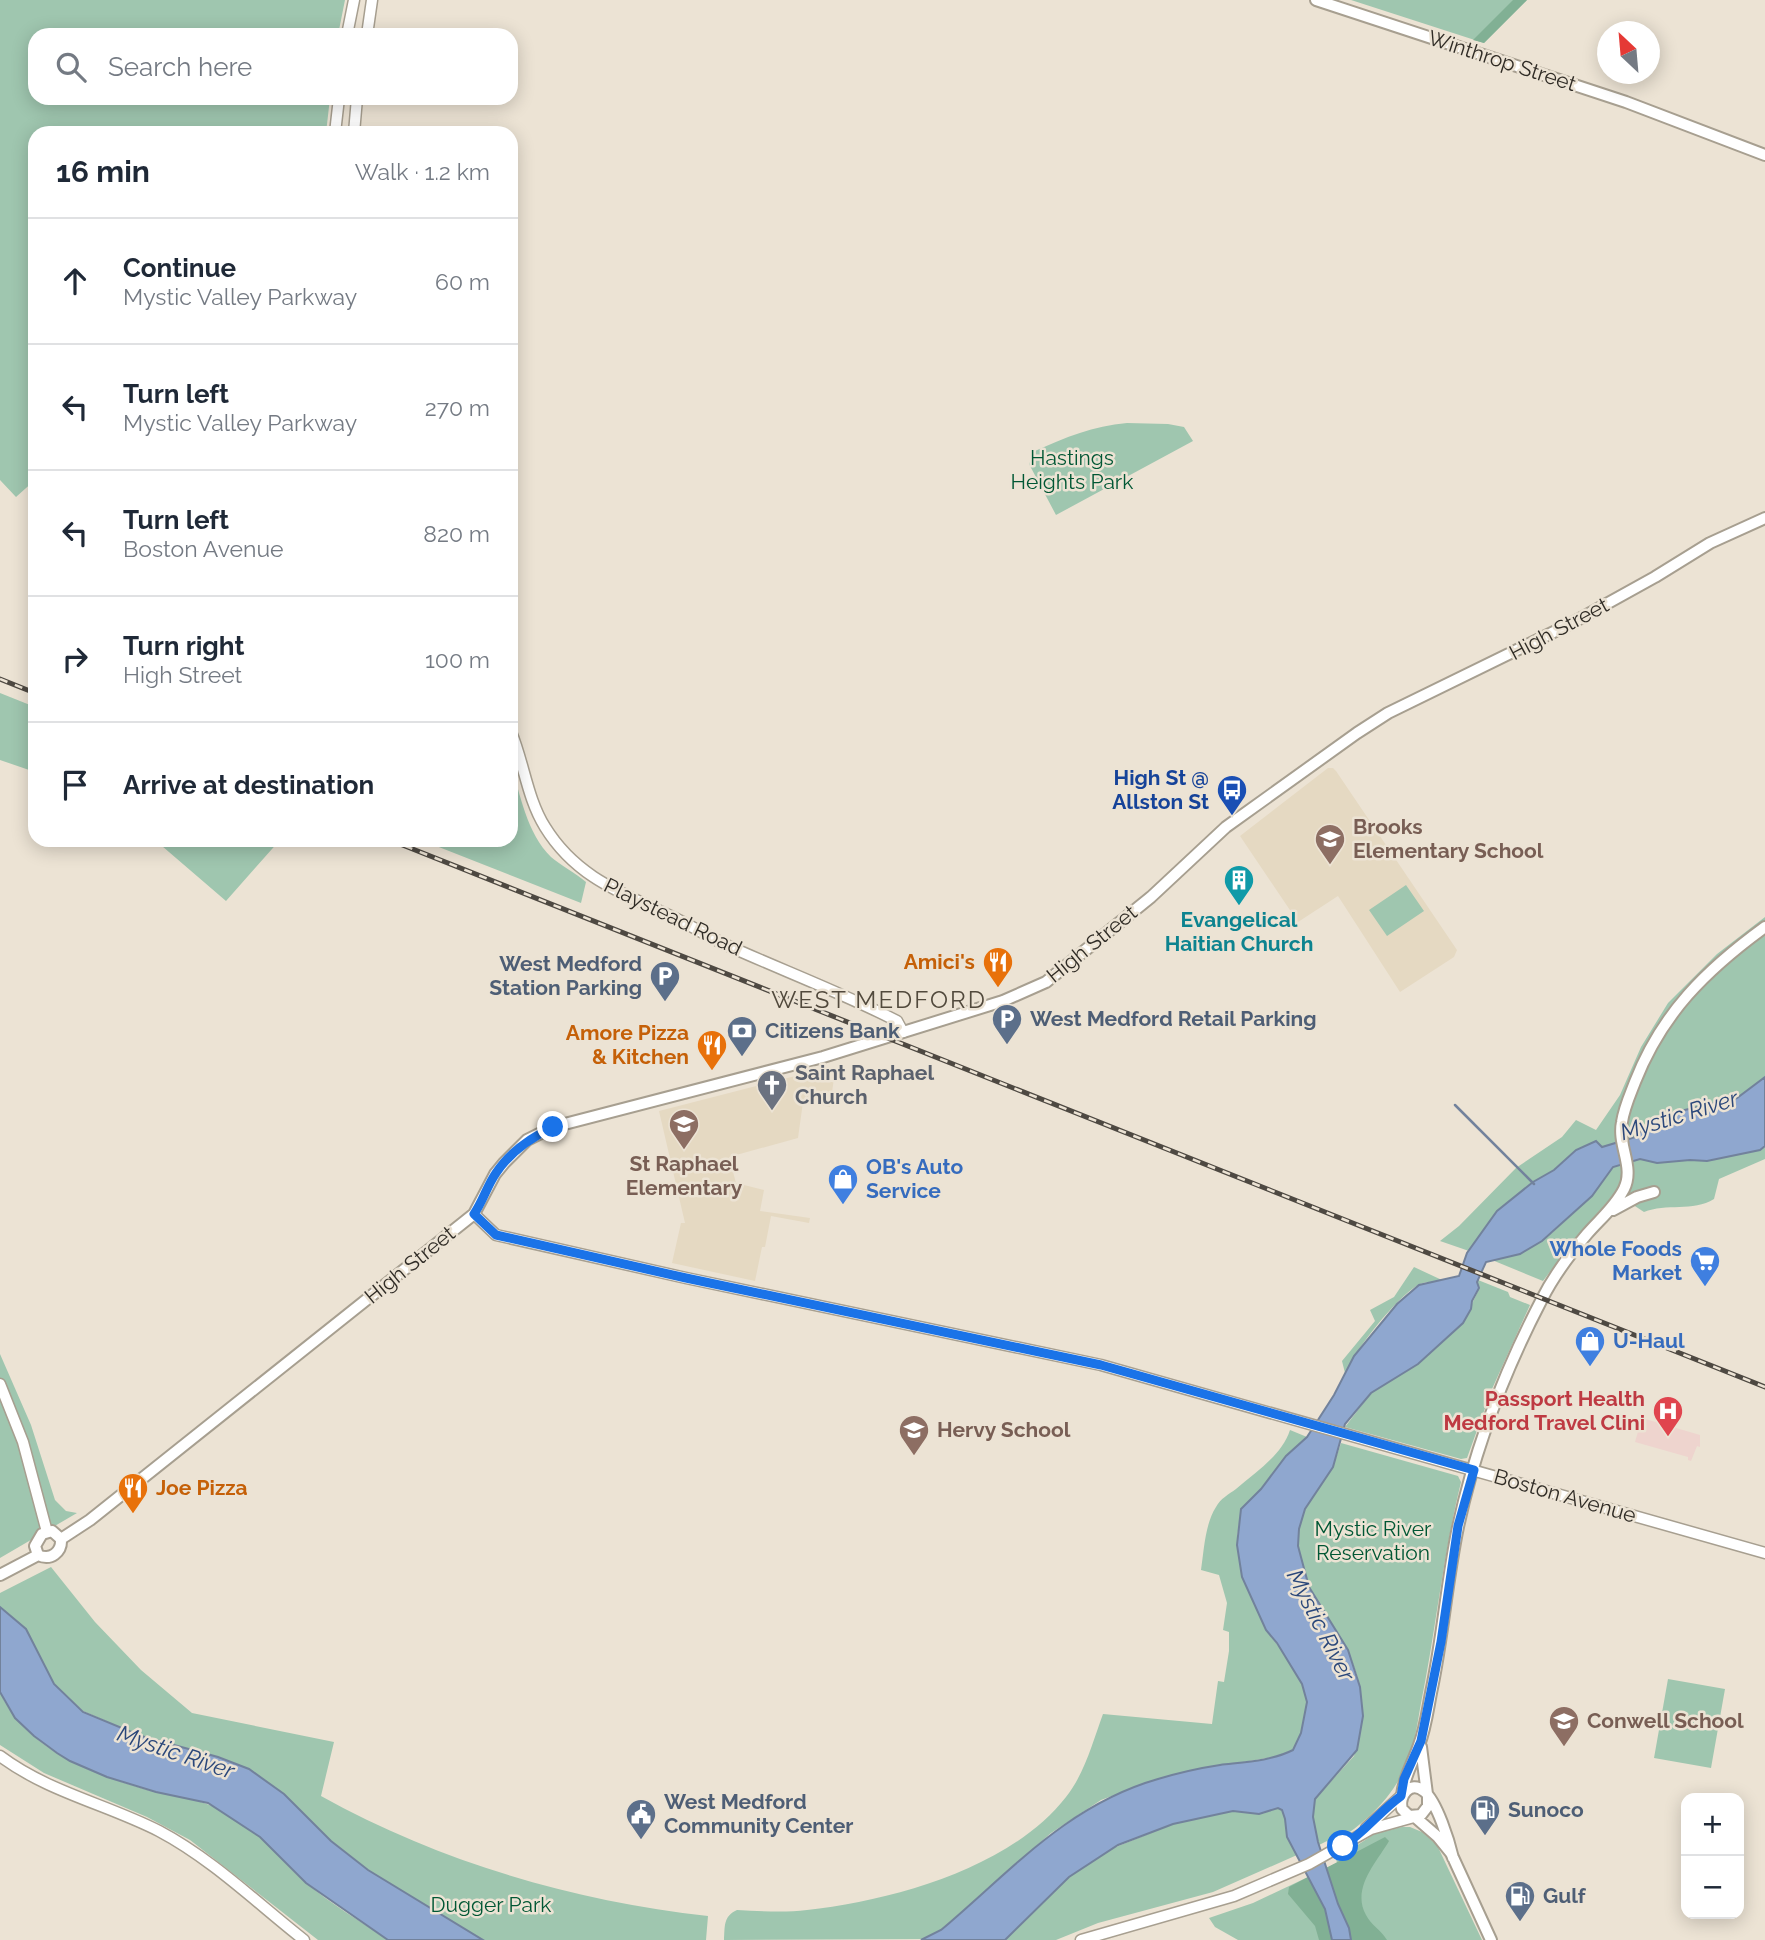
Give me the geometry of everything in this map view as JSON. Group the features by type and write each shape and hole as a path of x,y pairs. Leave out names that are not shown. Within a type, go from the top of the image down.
{"main road":[{"path":"348,28 354,0"},
{"path":"368,28 372,0"},
{"name":"Winthrop Street","path":"1316,0 1615,98 1765,155"},
{"path":"336,126 338,105"},
{"path":"355,126 356,105"},
{"name":"High Street","path":"61,1539 90,1520 474,1214 495,1174 527,1140 553,1127 811,1061 1003,1002 1046,982 1151,897 1226,827 1357,733 1388,713 1572,623 1710,543 1765,518"},
{"name":"Playstead Road","path":"518,754 544,826 564,853 588,874 614,891 897,1021 904,1032"},
{"path":"1453,1858 1438,1837 1402,1809 1402,1795 1404,1779 1421,1741 1441,1642 1457,1536 1474,1470 1505,1377 1539,1303 1566,1260 1618,1200 1627,1182 1628,1169 1620,1128 1648,1050 1667,1018 1713,967 1765,927"},
{"path":"1602,1218 1637,1197 1654,1192"},
{"name":"Boston Avenue","path":"474,1214 496,1235 686,1278 1101,1365 1765,1553"},
{"path":"0,1384 23,1442 47,1532"},
{"path":"47,1532 54,1532 61,1539 60,1547 54,1555 46,1558 38,1555 35,1550 36,1542 47,1532"},
{"path":"0,1575 38,1555"},
{"path":"1081,1940 1223,1899 1294,1871 1376,1827 1414,1816 1427,1809 1421,1741"},
{"path":"0,1756 56,1789 169,1837 222,1874 304,1940"},
{"path":"1359,1835 1407,1790 1421,1790 1427,1796 1446,1834 1453,1858 1491,1940"}],"shaded area":[{"name":"Brooks Elementary School","path":"1328,768 1336,771 1457,950 1454,957 1400,992 1338,896 1298,922 1240,836"},
{"path":"819,1070 829,1071 834,1078 830,1107 803,1102 798,1138 729,1157 736,1183 764,1190 760,1211 810,1218 809,1223 771,1216 755,1281 672,1263 681,1223 685,1223 659,1111"},
{"name":"Passport Health Medford Travel Clini","path":"1642,1418 1700,1435 1700,1447 1697,1446 1691,1461 1688,1457 1635,1442"}],"green space":[{"path":"0,0 345,0 339,28 28,28 28,105 329,105 327,126 28,126 28,486 16,497 0,480"},
{"path":"1351,0 1527,0 1484,43"},
{"path":"1513,0 1527,0 1484,43 1473,40"},
{"name":"Hastings Heights Park","path":"1127,423 1184,427 1193,441 1056,515 1029,464 1035,451 1080,433"},
{"path":"0,693 28,704 28,770 0,760"},
{"path":"518,788 530,825 543,847 551,857 586,882 581,903 439,847 518,847"},
{"path":"163,847 274,847 226,901"},
{"path":"1406,885 1424,911 1387,936 1369,910"},
{"path":"1765,917 1765,1077 1737,1098 1669,1115 1648,1125 1635,1137 1602,1147 1591,1143 1576,1150 1554,1170 1533,1182 1497,1211 1469,1251 1440,1241 1459,1226 1516,1168 1562,1137 1576,1120 1596,1130 1620,1095 1641,1047 1668,1003 1717,954"},
{"path":"1765,1146 1765,1159 1719,1179 1714,1199 1706,1203 1644,1212 1615,1193 1573,1241 1543,1281 1492,1260 1510,1256 1552,1233 1592,1196 1613,1167 1640,1159 1657,1163 1707,1161 1760,1150"},
{"path":"1414,1267 1444,1281 1421,1284 1398,1301 1367,1338 1345,1373 1342,1361 1375,1321 1370,1310 1394,1297"},
{"name":"Mystic River Reservation","path":"1478,1280 1508,1292 1510,1297 1530,1305 1492,1389 1467,1458 1461,1459 1345,1427 1371,1393 1418,1364 1463,1323 1478,1291"},
{"path":"0,1354 31,1425 55,1500 66,1511 77,1513 0,1558"},
{"name":"Mystic River Reservation","path":"1290,1430 1307,1437 1286,1456 1261,1489 1241,1509 1237,1538 1242,1577 1266,1630 1289,1660 1303,1684 1306,1695 1304,1721 1298,1743 1293,1750 1274,1757 1159,1779 1101,1800 1051,1833 941,1930 926,1939 724,1940 727,1919 737,1910 798,1911 876,1899 948,1877 982,1862 1014,1843 1043,1822 1073,1788 1088,1757 1103,1714 1212,1724 1218,1681 1224,1682 1229,1632 1223,1630 1227,1603 1219,1575 1201,1570 1207,1529 1220,1502 1268,1462 1281,1447"},
{"name":"Mystic River Reservation","path":"1341,1443 1458,1476 1461,1482 1413,1746 1407,1762 1398,1782 1372,1814 1329,1845 1327,1841 1319,1845 1313,1817 1315,1799 1354,1756 1363,1716 1357,1675 1348,1650 1309,1587 1298,1546 1299,1529 1305,1509 1333,1467"},
{"name":"Dugger Park","path":"51,1567 95,1622 141,1670 192,1713 334,1742 321,1796 413,1840 508,1875 607,1900 708,1916 706,1940 483,1940 368,1870 331,1841 284,1794 249,1769 218,1757 141,1736 83,1711 54,1684 26,1629 0,1607 0,1593"},
{"path":"1668,1679 1725,1689 1711,1768 1654,1758"},
{"path":"0,1692 12,1713 27,1730 65,1758 110,1778 202,1803 230,1815 263,1839 315,1890 388,1940 318,1940 190,1840 147,1817 44,1773 0,1745"},
{"path":"1278,1808 1282,1810 1287,1823 1286,1833 1297,1855 1213,1892 1098,1923 1056,1940 1005,1940 1069,1877 1106,1851 1173,1824 1233,1811 1267,1812"},
{"path":"1402,1827 1422,1832 1437,1845 1482,1940 1351,1940 1351,1932 1326,1868 1337,1863 1336,1859 1376,1833"},
{"path":"1385,1837 1389,1841 1367,1876 1362,1905 1371,1922 1387,1940 1351,1940 1326,1868"},
{"path":"1308,1877 1332,1940 1238,1940 1215,1927 1209,1918 1253,1903"},
{"path":"1308,1877 1325,1909 1332,1940 1319,1940 1315,1926 1288,1894 1289,1887"}],"water":[{"name":"Mystic River","path":"1765,1077 1765,1146 1760,1150 1707,1161 1657,1163 1640,1159 1613,1167 1592,1196 1542,1241 1520,1254 1486,1262 1477,1282 1479,1288 1463,1323 1418,1364 1371,1393 1345,1424 1333,1467 1305,1509 1299,1529 1298,1546 1309,1587 1348,1650 1360,1687 1363,1716 1357,1750 1315,1799 1313,1817 1318,1842 1351,1940 1332,1940 1325,1909 1287,1837 1285,1819 1282,1810 1278,1808 1259,1814 1233,1811 1173,1824 1118,1845 1069,1877 1005,1940 921,1940 941,1930 1042,1842 1096,1805 1125,1791 1166,1777 1212,1766 1267,1759 1293,1750 1301,1733 1307,1702 1302,1684 1266,1630 1242,1577 1237,1545 1241,1509 1261,1489 1286,1456 1307,1437 1334,1395 1354,1356 1397,1304 1419,1285 1459,1276 1467,1253 1497,1211 1533,1182 1554,1170 1576,1150 1596,1141 1602,1147 1635,1137 1648,1125 1676,1112 1737,1098"},
{"name":"Mystic River","path":"0,1607 26,1629 54,1684 83,1712 141,1736 218,1757 249,1769 284,1794 331,1841 368,1870 483,1940 388,1940 306,1883 260,1837 208,1803 156,1792 107,1777 57,1753 15,1718 0,1692"}],"waterway":[{"path":"1455,1105 1534,1184"}],"railway":[{"path":"0,679 28,690"},
{"path":"408,847 1765,1387"}],"place":[{"name":"High St @ Allston St","path":"1232,817"},
{"name":"Brooks Elementary School","path":"1330,866"},
{"name":"Evangelical Haitian Church","path":"1239,907"},
{"name":"Amici's","path":"998,989"},
{"name":"West Medford Station Parking","path":"665,1003"},
{"name":"West Medford Retail Parking","path":"1007,1046"},
{"name":"Citizens Bank","path":"742,1058"},
{"name":"Amore Pizza & Kitchen","path":"712,1072"},
{"name":"Saint Raphael Church","path":"772,1112"},
{"name":"St Raphael Elementary","path":"684,1151"},
{"name":"OB's Auto Service","path":"843,1206"},
{"name":"Whole Foods Market","path":"1705,1288"},
{"name":"U-Haul","path":"1590,1368"},
{"name":"Passport Health Medford Travel Clini","path":"1668,1438"},
{"name":"Hervy School","path":"914,1457"},
{"name":"Joe Pizza","path":"133,1515"},
{"name":"Conwell School","path":"1564,1748"},
{"name":"Sunoco","path":"1485,1837"},
{"name":"West Medford Community Center","path":"641,1841"},
{"name":"Gulf","path":"1520,1923"}],"district":[{"name":"WEST MEDFORD","path":"879,1000"}],"route":[{"path":"553,1127 527,1140 495,1174 474,1214 496,1235 686,1278 1101,1365 1474,1470 1458,1526 1441,1642 1421,1741 1404,1779 1401,1796 1359,1835 1343,1846"}]}
